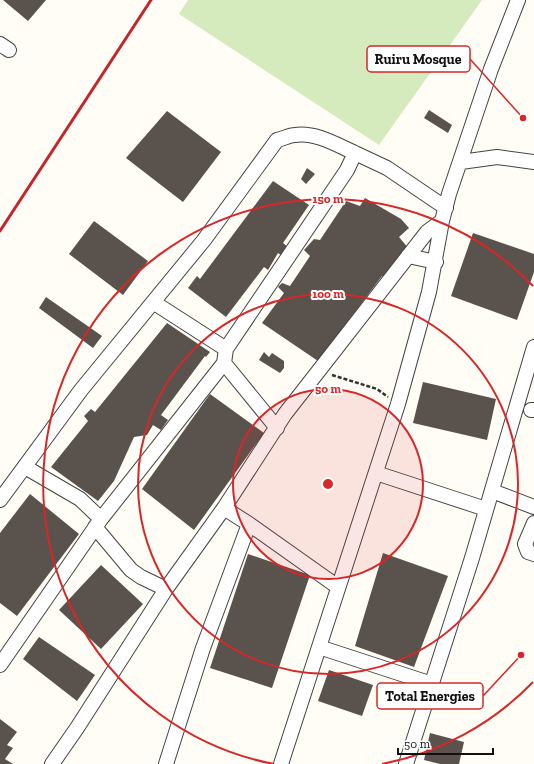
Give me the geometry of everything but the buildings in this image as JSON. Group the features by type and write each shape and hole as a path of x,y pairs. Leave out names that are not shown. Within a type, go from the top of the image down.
{"street":[{"path":"281,764 398,404 436,262 444,215 491,69 518,0"},
{"path":"0,500 81,390 204,240 277,140 295,135 319,137 355,153 387,168 444,215"},
{"path":"0,665 98,523 225,356 347,170 355,153"},
{"path":"461,162 497,157 534,162"},
{"path":"52,764 77,728 166,589 224,508 277,428 318,371 408,256 427,232 444,215"},
{"path":"408,256 436,262"},
{"path":"153,302 225,356 277,428"},
{"path":"406,764 492,491 534,347"},
{"path":"25,468 80,499 131,570 141,578 166,589"},
{"path":"376,472 486,509"},
{"path":"492,491 534,506"},
{"path":"224,508 338,587"},
{"path":"534,523 525,548 528,552 534,554"},
{"path":"166,764 203,648 249,524"},
{"path":"319,647 432,684"}],"path":[{"path":"318,371 377,389 398,404"}],"green space":[{"path":"188,0 482,0 379,145 179,14"}],"railway":[{"path":"0,231 151,0"}],"place":[{"name":"Ruiru Mosque","path":"523,118"},
{"name":"Total Energies","path":"521,655"}]}
